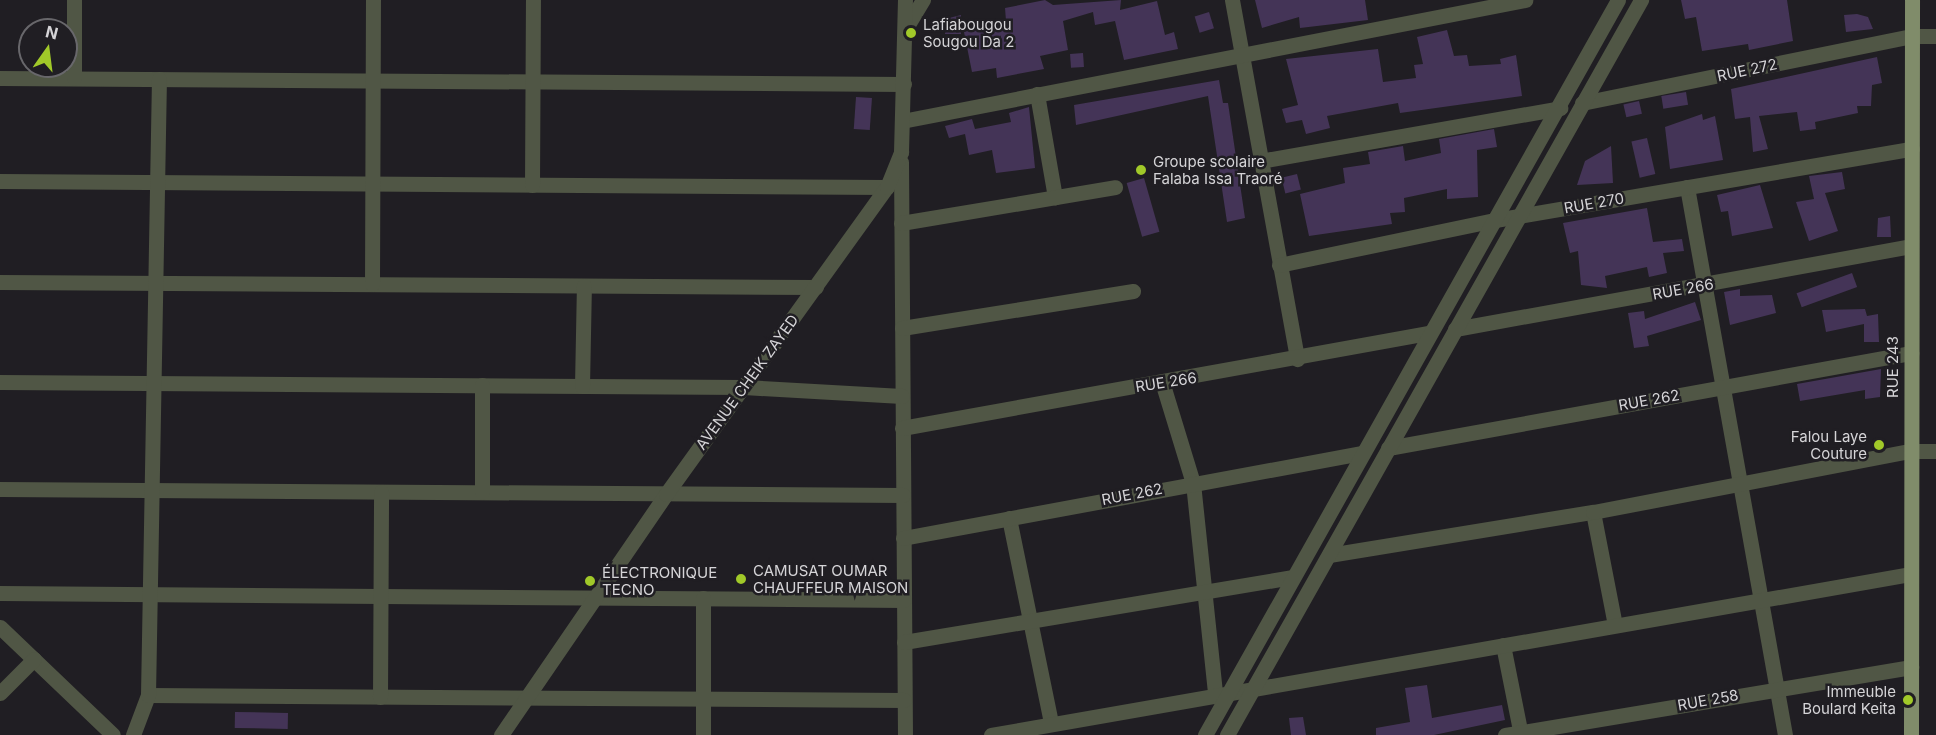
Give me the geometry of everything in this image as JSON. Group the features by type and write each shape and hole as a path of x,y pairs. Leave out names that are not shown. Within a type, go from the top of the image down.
{"main road":[{"name":"RUE 243","path":"1911,735 1912,0"}],"street":[{"path":"74,0 74,18"},
{"path":"372,284 373,0"},
{"path":"532,185 533,0"},
{"name":"AVENUE CHEIK ZAYED","path":"501,735 666,494 887,187 901,152 905,0"},
{"path":"906,28 923,0"},
{"path":"1232,0 1240,55 1297,358"},
{"path":"902,121 1525,0"},
{"path":"1205,735 1222,691 1292,577 1428,333 1560,108 1618,0"},
{"path":"1227,735 1641,0"},
{"name":"RUE 272","path":"1582,103 1912,36 1936,36"},
{"path":"0,78 18,78"},
{"path":"74,78 904,84"},
{"path":"133,735 148,695 159,79"},
{"path":"1036,94 1055,196"},
{"path":"1260,161 1560,108"},
{"name":"RUE 270","path":"1279,265 1495,220 1912,149"},
{"path":"901,152 904,735"},
{"path":"0,181 887,187"},
{"path":"901,222 1115,187"},
{"path":"1687,187 1763,599 1785,735"},
{"name":"RUE 266","path":"1455,329 1911,246"},
{"path":"0,282 816,287"},
{"path":"582,386 584,286"},
{"path":"902,328 1133,291"},
{"name":"RUE 266","path":"902,428 1163,385 1428,333"},
{"name":"RUE 262","path":"1388,448 1911,353"},
{"path":"0,382 744,387 902,396"},
{"path":"482,385 482,492"},
{"path":"1163,385 1193,483 1204,591 1222,691"},
{"path":"1329,555 1593,513 1911,451 1936,451"},
{"name":"RUE 262","path":"903,538 1362,453"},
{"path":"0,489 903,495"},
{"path":"380,697 381,492"},
{"path":"1593,513 1615,625"},
{"path":"1009,518 1052,723"},
{"path":"992,735 1222,691 1911,574"},
{"path":"904,642 1292,577"},
{"path":"0,593 904,600"},
{"path":"703,735 704,598"},
{"path":"0,627 113,735"},
{"path":"1503,645 1521,734"},
{"path":"0,693 34,659"},
{"name":"RUE 258","path":"1504,735 1521,734 1776,688 1911,667"},
{"path":"148,695 904,700"}],"building":[{"path":"1045,0 1053,5 1121,0 1120,10 1157,1 1165,35 1174,32 1178,49 1124,60 1115,21 1095,25 1093,12 1063,21 1068,50 1040,56 1044,69 997,78 996,68 972,72 964,32 1006,21 1005,8"},
{"path":"1255,0 1365,0 1368,20 1300,28 1299,17 1262,28"},
{"path":"1681,0 1787,0 1793,41 1749,50 1748,44 1702,51 1696,17 1685,19"},
{"path":"1209,12 1214,28 1200,33 1195,16"},
{"path":"1857,14 1868,17 1873,29 1846,32 1844,15"},
{"path":"961,15 961,34 945,34 945,19"},
{"path":"1447,30 1454,56 1467,55 1469,66 1501,64 1500,59 1516,55 1522,96 1400,113 1398,103 1327,116 1330,128 1306,134 1302,120 1286,123 1282,109 1298,105 1286,59 1378,49 1383,82 1416,78 1414,65 1423,64 1417,37"},
{"path":"1083,53 1084,67 1071,68 1070,54"},
{"path":"1877,57 1882,83 1872,85 1871,106 1857,106 1858,113 1815,122 1816,129 1800,131 1797,112 1759,116 1768,149 1753,152 1750,117 1735,119 1731,89"},
{"path":"1219,80 1223,103 1228,103 1245,218 1227,222 1208,96 1076,125 1074,105"},
{"path":"1686,92 1688,105 1663,109 1661,96"},
{"path":"856,97 872,98 870,130 854,129"},
{"path":"1639,101 1642,114 1626,117 1623,105"},
{"path":"1029,107 1035,168 996,173 992,150 969,155 965,134 949,138 945,126 972,119 975,129 1011,122 1009,113"},
{"path":"1702,114 1703,120 1715,116 1723,160 1670,169 1665,127"},
{"path":"1494,129 1497,147 1477,150 1478,197 1447,199 1447,189 1404,198 1405,212 1390,213 1392,224 1309,236 1300,194 1345,183 1343,168 1370,164 1368,152 1403,146 1405,161 1441,153 1439,139"},
{"path":"1647,138 1655,174 1640,178 1631,142"},
{"path":"1611,146 1613,183 1577,185 1585,161"},
{"path":"1842,172 1845,189 1825,193 1838,231 1809,241 1796,202 1814,199 1809,176"},
{"path":"1297,174 1301,190 1285,193 1281,178"},
{"path":"1144,178 1159,232 1142,237 1127,183"},
{"path":"1760,185 1773,228 1732,236 1728,211 1721,212 1717,195"},
{"path":"1647,208 1653,242 1682,239 1684,251 1663,253 1667,273 1649,277 1647,267 1605,276 1607,288 1581,285 1578,251 1570,253 1563,223"},
{"path":"1890,216 1891,237 1877,237 1878,218"},
{"path":"1852,273 1857,287 1802,307 1797,293"},
{"path":"1740,289 1740,296 1772,295 1776,313 1730,325 1724,292"},
{"path":"1695,302 1701,320 1647,336 1649,346 1634,348 1628,313 1644,311 1645,319"},
{"path":"1865,309 1867,316 1878,314 1879,342 1864,342 1864,324 1826,332 1822,310"},
{"path":"1881,369 1880,397 1865,399 1865,390 1800,401 1797,384"},
{"path":"1427,685 1432,718 1502,705 1505,720 1434,735 1376,735 1376,728 1410,722 1405,688"},
{"path":"235,712 288,713 288,729 235,728"},
{"path":"1303,717 1306,735 1291,735 1289,718"}],"place":[{"name":"Lafiabougou Sougou Da 2","path":"911,33"},
{"name":"Groupe scolaire Falaba Issa Traoré","path":"1141,170"},
{"name":"Falou Laye Couture","path":"1879,445"},
{"name":"CAMUSAT OUMAR CHAUFFEUR MAISON","path":"741,579"},
{"name":"ÉLECTRONIQUE TECNO","path":"590,581"},
{"name":"Immeuble Boulard Keita","path":"1908,700"}]}
